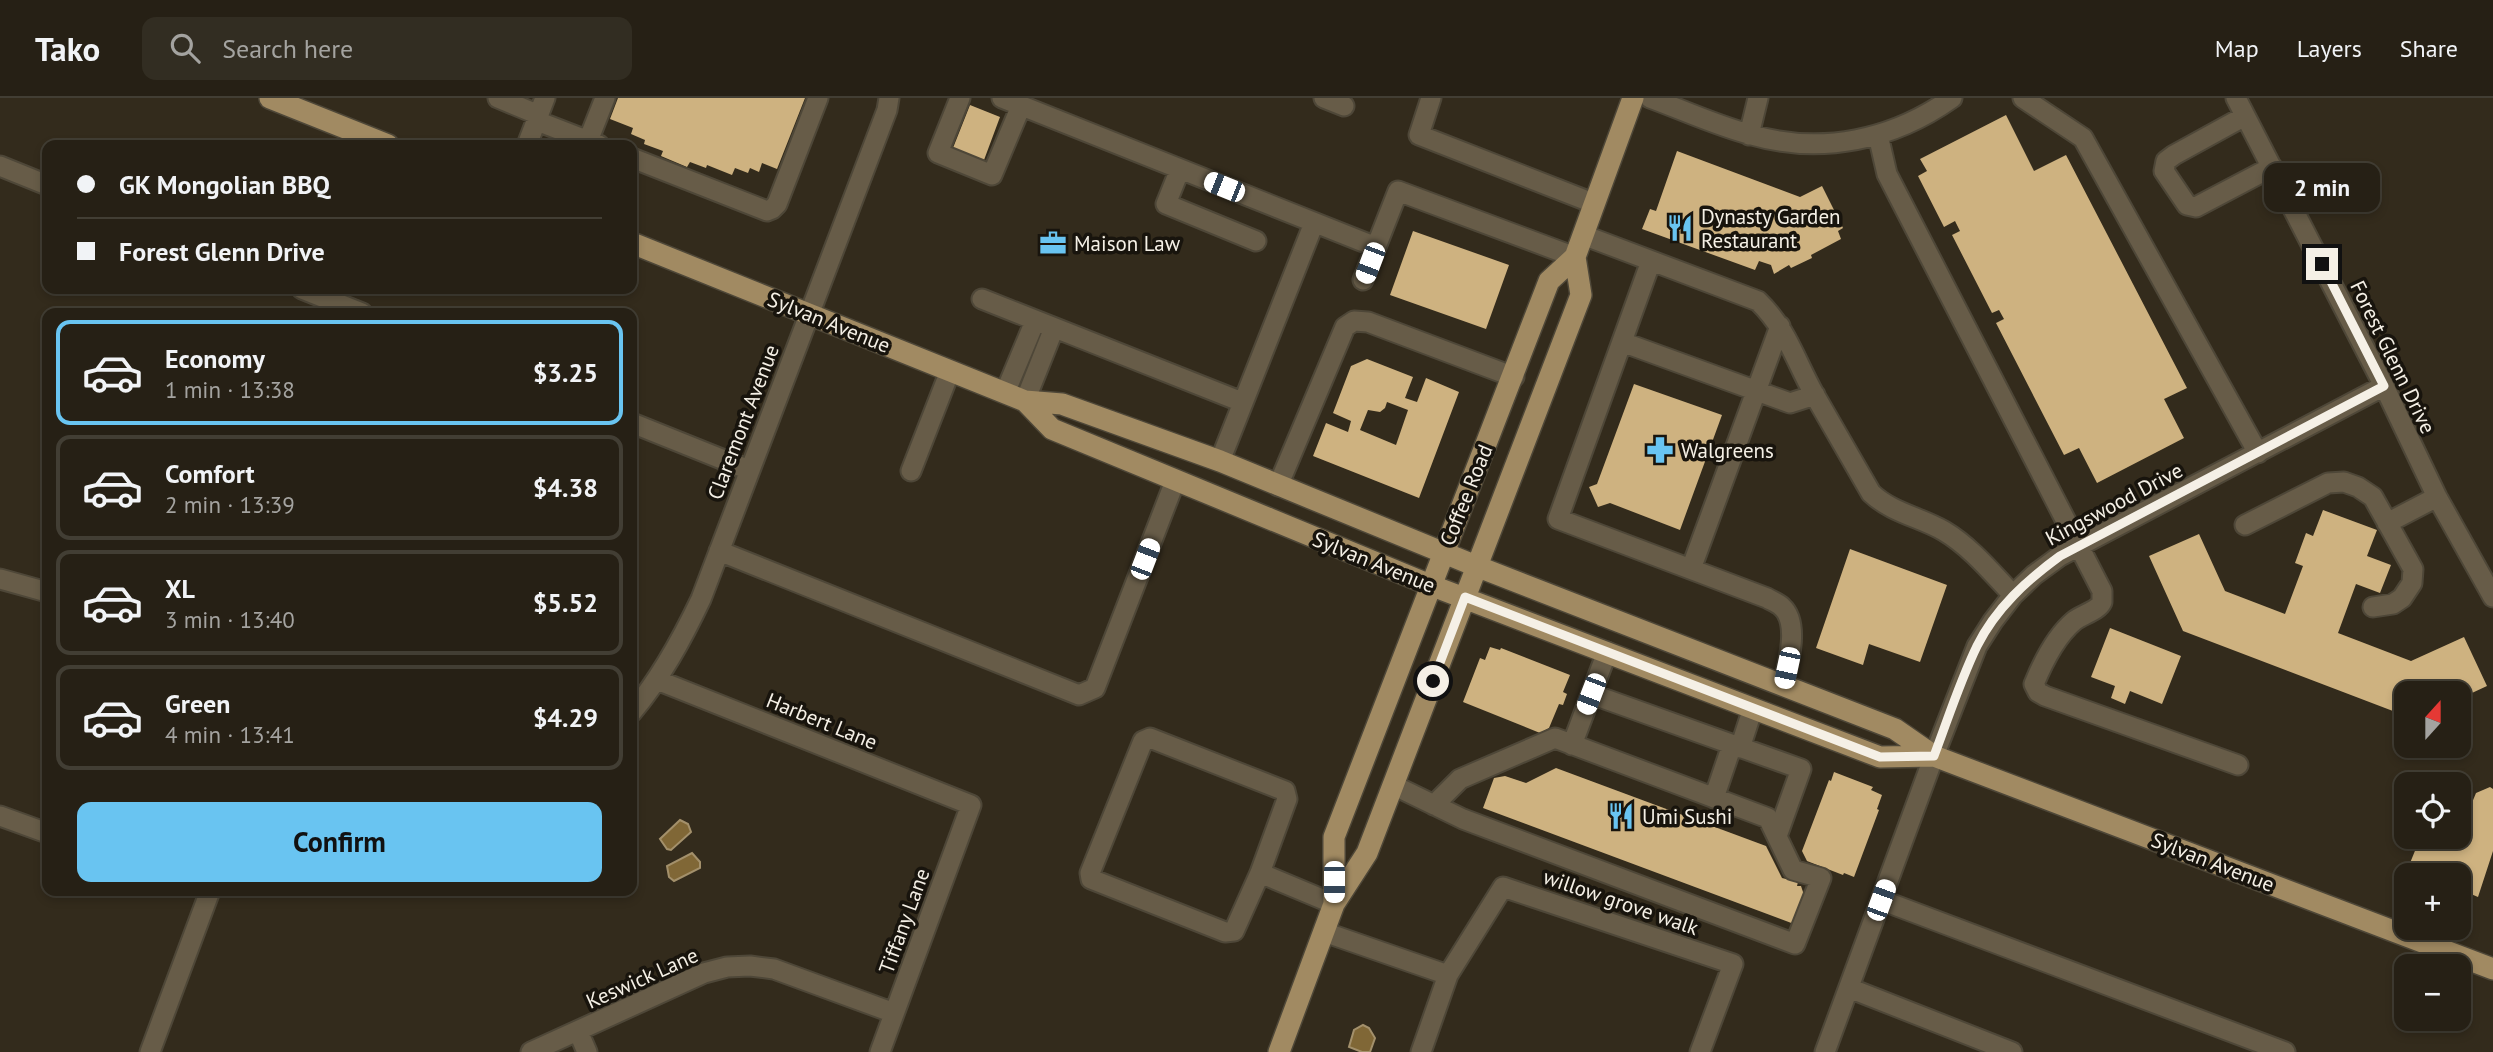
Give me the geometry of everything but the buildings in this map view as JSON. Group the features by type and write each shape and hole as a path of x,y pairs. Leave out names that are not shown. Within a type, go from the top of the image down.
{"main road":[{"path":"270,98 375,140"},
{"name":"Coffee Road","path":"1334,904 1334,837 1549,281 1575,257 1633,98"},
{"name":"Sylvan Avenue","path":"637,245 1025,401 1062,404 1220,461 1476,566 1895,729 1934,756 2493,969"},
{"name":"Coffee Road","path":"1279,1052 1334,904 1367,853 1581,295 1575,257"},
{"name":"Sylvan Avenue","path":"1025,401 1052,429 1430,585 1880,757 1934,756"}],"street":[{"path":"498,98 540,111 589,140"},
{"path":"595,140 605,98"},
{"path":"637,160 766,211 772,209 777,204 818,98"},
{"name":"Claremont Avenue","path":"637,706 657,680 680,642 701,599 887,110 889,98"},
{"path":"960,98 939,153 992,175 1021,106"},
{"path":"1002,98 1376,247"},
{"path":"1324,98 1344,106"},
{"path":"1431,98 1419,135 1594,203"},
{"path":"1650,98 1749,135 1808,144 1840,143 1878,135 1905,126 1952,98"},
{"path":"1749,135 1758,98"},
{"path":"2023,98 2083,138 2258,453"},
{"path":"2241,107 2166,161 2164,171 2187,205 2196,207 2272,167"},
{"name":"Forest Glenn Drive","path":"2241,107 2384,386 2437,497 2491,589"},
{"path":"529,140 540,111"},
{"path":"1878,135 1887,174 2102,591 2102,602 2075,620 2060,636 2034,684 2038,692 2238,765"},
{"path":"1180,169 1166,204 1256,241"},
{"path":"2,172 42,184"},
{"path":"1363,279 1398,191 1575,257"},
{"path":"1220,461 1314,223"},
{"path":"1583,236 1758,301 1780,326 1815,395 1871,493 1882,504 1943,530 1967,547 2013,595"},
{"path":"1651,261 1558,519 1768,598 1784,608 1791,621 1791,650 1783,685"},
{"path":"314,294 350,308"},
{"path":"982,299 1242,402"},
{"path":"1005,393 1035,321"},
{"path":"1278,486 1345,327 1354,321 1368,322 1514,377"},
{"path":"1690,569 1780,326"},
{"path":"1025,401 1054,328"},
{"path":"1622,342 1790,402 1815,395"},
{"path":"911,471 950,371"},
{"name":"Kingswood Drive","path":"1825,1052 1977,646 2013,595 2060,556 2384,386"},
{"path":"637,425 749,470"},
{"path":"719,551 1079,695 1095,688 1175,481"},
{"path":"2245,525 2328,483 2344,482 2358,487 2373,497 2413,569 2412,583 2402,598 2393,604 2373,607"},
{"path":"2387,523 2437,497"},
{"path":"0,579 42,591"},
{"path":"1572,745 1607,652"},
{"name":"Harbert Lane","path":"657,680 971,805"},
{"path":"1591,694 1801,769 1777,836"},
{"path":"1714,798 1753,708"},
{"path":"1150,738 1285,791 1287,799 1260,873 1234,931 1225,932 1091,879 1090,873 1143,741 1150,738"},
{"path":"1393,785 1434,805 1463,819 1795,944 1821,878 1793,870 1768,818 1555,738 1460,779 1434,805"},
{"name":"Tiffany Lane","path":"880,1052 971,805"},
{"path":"0,816 42,831"},
{"path":"1260,873 1334,904"},
{"name":"willow grove walk","path":"1421,1052 1448,975 1503,887 1733,964 1700,1052"},
{"path":"150,1052 208,896"},
{"path":"1881,900 2285,1052"},
{"path":"1324,932 1448,975"},
{"name":"Keswick Lane","path":"531,1052 704,973 727,967 774,969 894,1013"},
{"path":"1849,988 2012,1052"},
{"path":"578,1031 587,1052"}],"shaded area":[{"path":"680,820 688,824 691,832 671,850 667,849 660,839"},
{"path":"692,853 700,862 700,868 674,881 669,877 667,866"},
{"path":"1363,1025 1369,1028 1375,1038 1370,1052 1349,1047 1354,1030"}],"place":[{"name":"Dynasty Garden Restaurant","path":"1680,228"},
{"name":"Maison Law","path":"1053,243"},
{"name":"Walgreens","path":"1660,450"},
{"name":"Umi Sushi","path":"1621,816"}],"route":[{"path":"1433,681 1465,597 1880,757 1934,756 1977,646 2013,595 2034,575 2060,556 2384,386 2322,264"}]}
